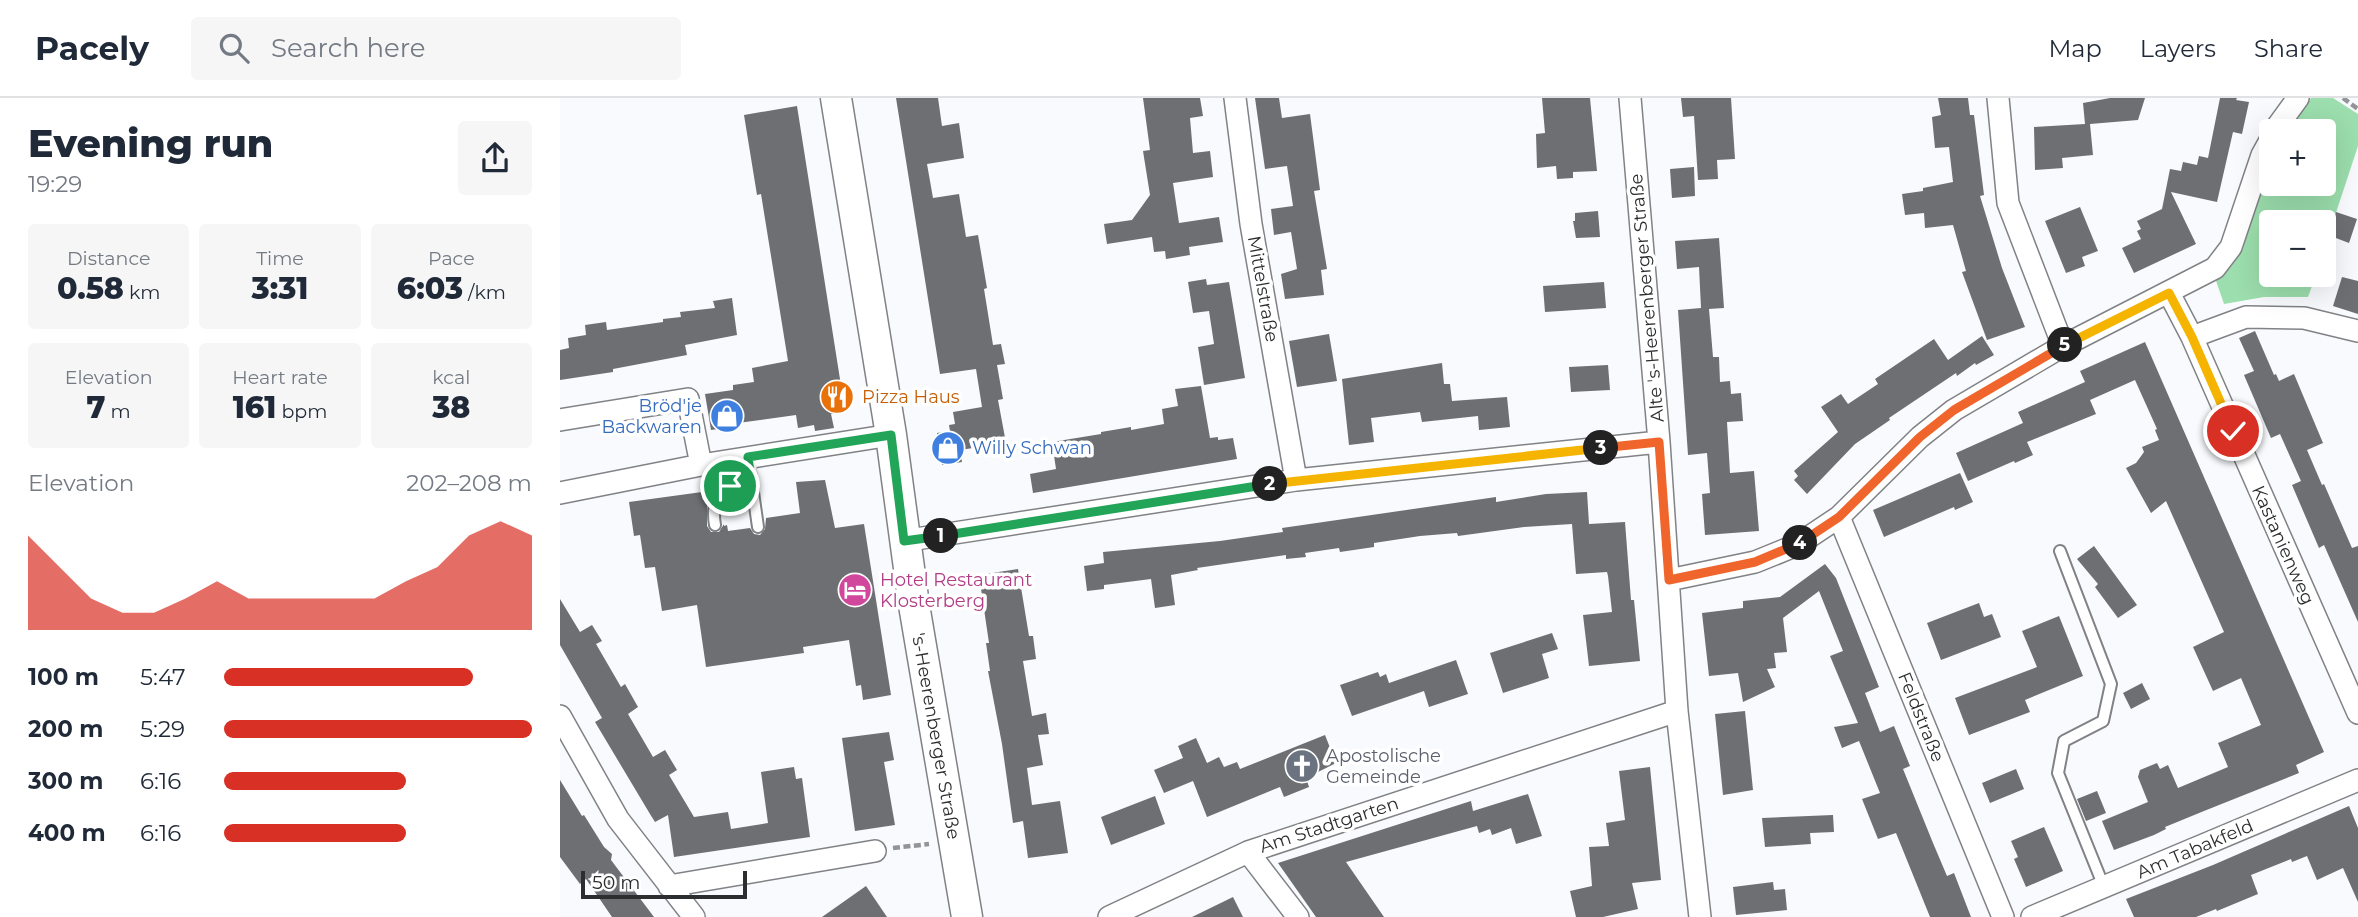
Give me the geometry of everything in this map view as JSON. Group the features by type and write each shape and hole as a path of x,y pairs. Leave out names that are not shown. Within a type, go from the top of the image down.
{"street":[{"name":"'s-Heerenberger Straße","path":"836,98 891,435 904,541 967,917"},
{"name":"Mittelstraße","path":"1235,98 1251,224 1296,480"},
{"name":"Alte 's-Heerenberger Straße","path":"1630,98 1659,442 1677,711 1700,917"},
{"path":"1998,98 2008,203 2063,346"},
{"path":"2283,119 2298,98"},
{"path":"1669,580 1755,562 1797,545 1839,517 1920,437 1954,410 2063,346 2215,268 2231,247 2259,164"},
{"name":"Kastanienweg","path":"2169,293 2192,337 2358,713"},
{"path":"2192,337 2246,317 2304,318 2358,331"},
{"path":"560,420 688,399 701,465"},
{"path":"560,493 701,465 891,435"},
{"path":"904,541 1296,480 1659,442"},
{"name":"Feldstraße","path":"1839,517 2003,917"},
{"name":"Am Stadtgarten","path":"1109,917 1248,852 1677,711"},
{"path":"560,716 618,819 694,917"},
{"name":"Am Tabakfeld","path":"2032,917 2358,780"},
{"path":"669,886 876,851"},
{"path":"1248,852 1298,917"}],"lane":[{"path":"748,457 758,527"},
{"path":"715,525 714,502 721,492 751,480"},
{"path":"2060,551 2111,684 2103,721 2064,741 2058,773 2104,887"}],"path":[{"path":"2343,98 2358,109"},
{"path":"876,851 926,844"}],"green space":[{"path":"2311,98 2333,98 2358,114 2358,146 2336,213 2336,210 2259,210 2259,287 2312,287 2308,297 2264,297 2224,304 2213,272 2243,249 2259,186 2259,196 2336,196 2336,119 2294,119"}],"building":[{"path":"896,98 938,98 942,126 959,123 964,158 927,164 933,198 959,194 966,237 978,235 993,345 1001,344 1005,364 997,365 1003,399 998,400 1006,443 960,450 962,462 942,465 937,433 950,431 949,425 955,424 953,412 982,407 976,369 940,374"},
{"path":"1143,98 1200,98 1203,116 1190,118 1193,153 1210,151 1213,177 1173,183 1179,223 1219,217 1223,242 1189,247 1190,255 1166,259 1165,251 1154,252 1152,237 1107,244 1104,224 1132,220 1150,195 1143,151 1150,150"},
{"path":"1255,98 1279,98 1282,118 1310,114 1320,190 1314,191 1327,269 1321,270 1324,295 1285,299 1281,274 1297,269 1291,232 1274,235 1271,209 1293,206 1287,166 1265,169"},
{"path":"1542,98 1590,98 1597,171 1573,172 1573,178 1557,179 1556,166 1537,168 1536,134 1545,133"},
{"path":"1681,98 1731,98 1735,159 1717,160 1718,179 1698,180 1694,116 1683,117"},
{"path":"1938,98 1968,98 1970,115 1974,115 1984,195 1980,196 2002,268 2025,327 1987,340 1962,272 1966,271 1953,225 1925,228 1924,213 1905,215 1902,194 1953,182 1949,147 1935,148 1932,117 1941,115"},
{"path":"2110,98 2145,98 2138,120 2090,124 2093,155 2062,158 2063,168 2035,170 2034,127 2085,124 2083,103"},
{"path":"2220,98 2237,98 2236,100 2249,102 2242,134 2233,132 2217,202 2171,192 2196,244 2134,273 2122,248 2141,239 2137,231 2141,229 2137,221 2162,209 2170,169 2181,171 2183,162 2197,165 2199,156 2208,158"},
{"path":"797,106 845,411 831,414 834,428 815,431 814,425 798,428 796,415 738,423 739,426 711,430 705,394 733,390 733,385 754,382 752,368 788,361 761,194 757,195 744,115"},
{"path":"1694,167 1695,196 1672,198 1670,169"},
{"path":"2080,207 2098,251 2082,257 2085,266 2066,273 2045,221"},
{"path":"1598,211 1600,237 1576,238 1573,221 1575,213"},
{"path":"2336,212 2357,219 2349,243 2336,238"},
{"path":"1719,238 1724,308 1709,309 1713,357 1719,357 1720,382 1730,381 1731,394 1741,393 1743,421 1727,422 1730,473 1754,471 1759,531 1705,535 1702,494 1710,493 1707,453 1688,455 1678,310 1701,308 1699,267 1677,269 1675,241"},
{"path":"2342,277 2358,281 2358,314 2333,306"},
{"path":"1206,279 1207,285 1229,282 1245,378 1204,385 1198,347 1214,344 1209,311 1193,313 1188,282"},
{"path":"1604,282 1606,308 1545,312 1543,286"},
{"path":"732,298 737,335 685,345 687,355 613,369 613,372 560,380 560,350 569,348 568,338 586,335 585,325 606,322 607,330 663,322 663,319 681,317 680,312 715,308 713,301"},
{"path":"2255,331 2279,381 2294,374 2323,443 2307,450 2352,548 2358,546 2358,622 2324,545 2319,548 2292,485 2301,481 2280,434 2271,438 2244,375 2254,371 2239,338"},
{"path":"1329,334 1337,381 1297,387 1289,341"},
{"path":"1982,336 1994,355 1976,365 1975,363 1957,376 1956,373 1889,418 1890,420 1855,444 1807,494 1794,480 1798,476 1794,471 1838,432 1821,407 1841,394 1848,404 1878,384 1875,379 1934,339 1948,360"},
{"path":"2145,342 2324,752 2296,765 2299,773 2114,850 2102,821 2148,802 2138,777 2140,770 2157,763 2160,769 2168,765 2178,788 2228,767 2218,743 2261,725 2241,678 2213,691 2193,647 2224,632 2166,501 2151,513 2126,468 2136,463 2144,452 2142,447 2159,440 2155,430 2157,429 2135,380 2090,400 2096,414 2027,442 2033,455 2015,463 2014,461 1968,481 1956,453 2023,423 2018,412 2085,382 2080,371"},
{"path":"1442,363 1444,384 1450,384 1452,401 1507,397 1510,427 1479,430 1478,416 1422,422 1420,412 1371,418 1374,442 1349,445 1342,379"},
{"path":"1608,365 1610,390 1571,392 1569,367"},
{"path":"1201,386 1210,438 1233,438 1237,459 1033,493 1030,474 1056,469 1052,442 1131,427 1131,430 1164,424 1162,409 1178,406 1175,389"},
{"path":"1960,473 1973,502 1955,510 1954,507 1884,537 1873,510"},
{"path":"825,480 835,528 864,524 891,695 863,700 861,685 856,686 849,640 803,647 804,653 706,667 697,605 662,611 655,567 645,568 640,535 634,536 629,502 702,492 703,500 707,500 707,526 711,532 719,532 724,524 727,525 728,531 750,528 754,534 760,535 765,529 766,518 800,513 796,482"},
{"path":"1587,492 1589,524 1625,522 1631,600 1634,600 1640,661 1589,666 1583,615 1612,612 1608,576 1607,572 1576,574 1572,524 1458,536 1457,533 1420,536 1374,543 1374,547 1305,553 1306,557 1286,559 1286,555 1197,568 1198,570 1171,575 1175,605 1155,608 1151,579 1104,585 1104,589 1087,591 1084,566 1104,563 1103,552 1220,541 1283,532 1282,528 1496,497 1496,502 1546,494"},
{"path":"2094,546 2137,605 2118,618 2095,587 2098,584 2077,559"},
{"path":"1825,564 1836,578 1879,687 1865,693 1880,732 1894,726 1910,766 1903,769 1947,876 1954,873 1971,917 1930,917 1896,833 1878,839 1862,799 1880,793 1859,741 1842,748 1834,727 1858,723 1830,656 1843,651 1819,591 1783,618 1787,652 1774,653 1776,668 1767,669 1775,687 1743,702 1738,673 1709,676 1702,613 1743,608 1743,601 1780,597"},
{"path":"1018,569 1029,636 1033,636 1036,659 1023,661 1032,716 1046,713 1049,734 1038,735 1043,765 1027,768 1032,805 1060,801 1068,853 1028,858 1023,821 1013,823 988,671 986,643 989,643 979,575"},
{"path":"560,599 580,632 592,625 602,641 596,644 621,687 625,684 638,707 628,714 653,757 665,750 677,770 669,775 694,817 728,812 731,829 768,823 761,772 794,767 796,779 802,778 810,837 674,857 668,815 655,822 595,722 602,718 560,645"},
{"path":"1979,603 1984,617 1992,614 2001,637 1941,660 1927,623"},
{"path":"2059,616 2083,676 2025,700 2030,712 1969,735 1955,698 2037,667 2022,631"},
{"path":"1552,633 1558,649 1542,654 1549,678 1503,693 1490,653"},
{"path":"1456,660 1468,694 1429,707 1424,691 1352,716 1340,685 1378,672 1380,677 1386,674 1389,683"},
{"path":"2142,683 2150,699 2131,709 2123,693"},
{"path":"1745,711 1753,790 1723,795 1715,714"},
{"path":"889,732 894,760 884,762 895,825 855,831 842,738"},
{"path":"1325,735 1336,763 1306,778 1309,787 1284,797 1280,787 1207,817 1193,781 1164,793 1154,770 1183,758 1178,746 1196,738 1207,763 1219,757 1224,767 1237,762 1240,769"},
{"path":"1650,767 1661,880 1632,883 1638,909 1603,917 1576,917 1570,891 1592,886 1589,847 1609,846 1606,823 1625,820 1619,771"},
{"path":"2016,769 2024,789 1990,803 1982,783"},
{"path":"560,780 582,816 584,815 604,847 612,854 611,860 654,917 612,917 586,879 580,884 560,857"},
{"path":"2097,791 2106,813 2086,821 2077,799"},
{"path":"1528,794 1542,836 1516,844 1511,828 1492,835 1490,829 1479,833 1477,826 1346,862 1384,917 1316,917 1278,863 1471,801 1473,811"},
{"path":"1155,796 1165,824 1111,845 1101,817"},
{"path":"2349,806 2358,828 2358,902 2343,868 2317,880 2307,856 2292,862 2291,859 2251,875 2258,894 2217,911 2216,909 2196,917 2134,917 2126,899 2213,865"},
{"path":"1833,815 1834,832 1810,833 1811,844 1765,847 1762,818"},
{"path":"2044,827 2063,871 2026,887 2014,859 2018,857 2011,841"},
{"path":"1773,882 1774,890 1785,889 1787,910 1736,915 1733,887"},
{"path":"866,886 887,917 822,917"},
{"path":"1233,897 1243,917 1192,917"}],"place":[{"name":"Pizza Haus","path":"837,397"},
{"name":"Bröd'je Backwaren","path":"727,416"},
{"name":"Willy Schwan","path":"948,448"},
{"name":"Hotel Restaurant Klosterberg","path":"855,590"},
{"name":"Apostolische Gemeinde","path":"1302,766"}],"route":[{"path":"730,486 751,480 748,457 891,435 904,541 1296,480 1659,442 1669,580 1755,562 1797,545 1839,517 1920,437 1954,410 2063,346 2169,293 2192,337 2233,431"}]}
